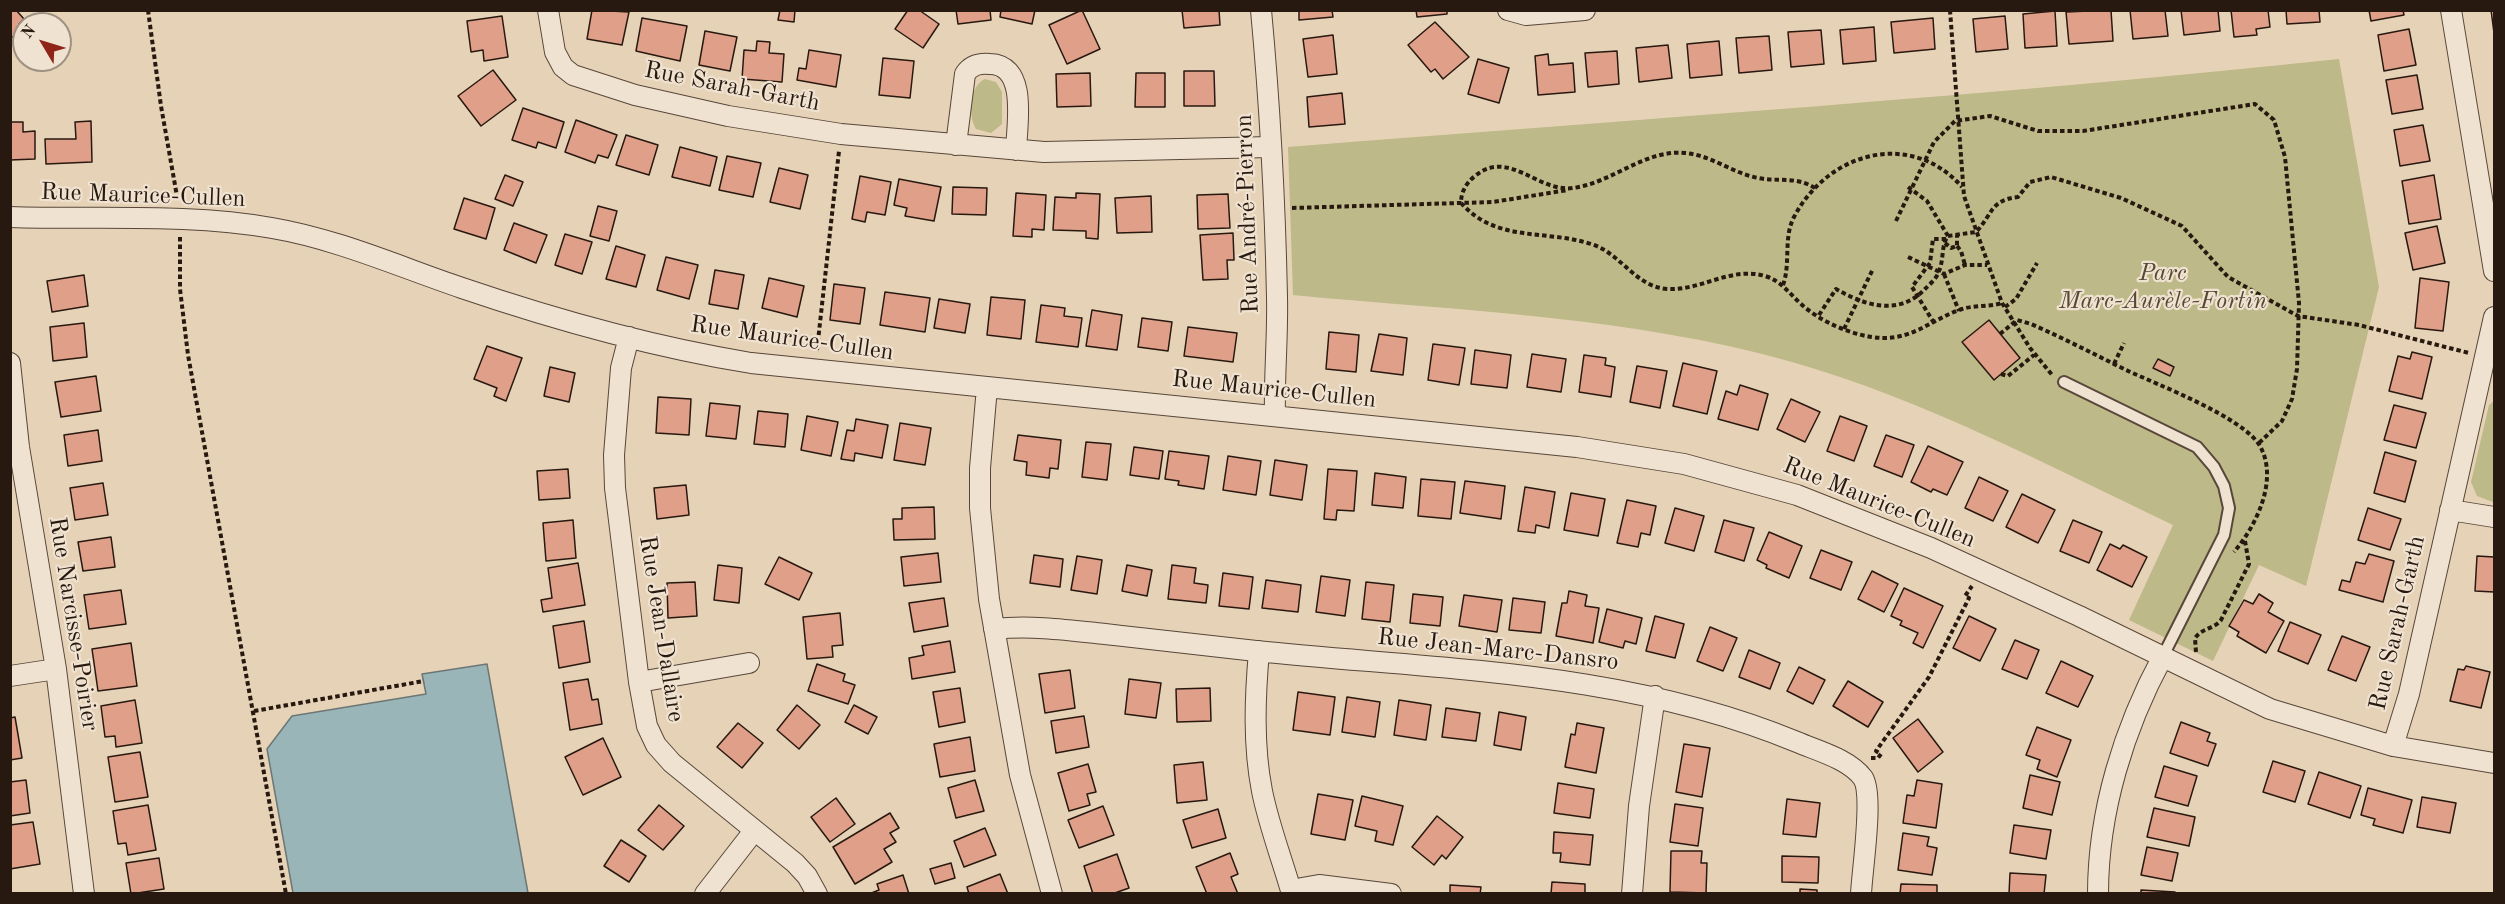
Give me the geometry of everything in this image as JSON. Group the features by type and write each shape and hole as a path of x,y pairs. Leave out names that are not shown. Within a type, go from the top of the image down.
{"street":[{"name":"Rue Sarah-Garth","path":"548,10 555,52 559,62 573,75 596,84 663,102 761,122 1016,150 1082,153 1272,147"},
{"name":"Rue André-Pierron","path":"1261,10 1272,147 1278,330 1274,384 1275,415"},
{"path":"1508,10 1526,15 1585,10"},
{"path":"2451,10 2494,271"},
{"path":"956,145 965,74 975,65 994,64 1008,70 1015,81 1016,150"},
{"name":"Rue Maurice-Cullen","path":"10,217 179,219 244,224 307,236 519,306 629,337 751,363 1275,415 1577,447 1660,459 1748,480 1876,524 2163,656 2270,709 2393,746 2494,763"},
{"name":"Rue Sarah-Garth","path":"2393,746 2409,694 2494,317"},
{"name":"Rue Jean-Dallaire","path":"629,337 621,368 615,469 639,682 647,726 662,754 802,870 817,894"},
{"name":"Rue Narcisse-Poirier","path":"10,363 15,447 56,669 84,894"},
{"path":"987,387 980,468 984,561 1023,791 1052,894"},
{"name":"Rue Sarah-Garth","path":"2450,510 2494,517"},
{"name":"Rue Jean-Marc-Dansro","path":"994,629 1039,627 1259,651 1543,677 1655,696 1757,726 1834,758 1858,773 1865,783 1868,798 1861,894"},
{"path":"1259,651 1255,701 1259,772 1265,803 1292,892 1329,886 1391,894"},
{"path":"2097,894 2102,834 2112,785 2136,714 2163,656"},
{"path":"639,682 749,663"},
{"path":"10,676 56,669"},
{"path":"1632,894 1639,806 1655,696"},
{"path":"705,894 754,831"}],"lane":[{"path":"2059,380 2197,447 2214,466 2224,486 2229,508 2223,535 2163,656"}],"path":[{"path":"148,10 160,106 178,195 180,289 188,355 221,548 254,711 286,894"},
{"path":"1950,10 1963,188 1987,265 2004,305 2034,355 2059,380"},
{"path":"1896,221 1925,159 1941,133 1958,120 1990,116 2048,133 2109,129 2229,107 2255,105 2274,120 2285,157 2291,234 2297,273 2298,316 2297,369 2289,410 2282,421 2258,444"},
{"path":"817,350 839,147"},
{"path":"1290,209 1461,203 1533,197 1575,188 1659,156 1677,152 1701,156 1758,178 1802,181 1815,188"},
{"path":"1783,285 1791,223 1815,188 1831,173 1866,157 1891,154 1925,159 1942,168 1963,188"},
{"path":"1575,188 1561,188 1512,168 1500,166 1484,170 1469,181 1461,196 1461,203 1482,223 1499,230 1580,241 1602,248 1640,280 1658,288 1691,288 1738,274 1763,276 1783,285 1800,303 1819,315 1844,329 1865,336 1895,337 1921,331 1959,311 2004,305 2016,299 2037,263"},
{"path":"1934,323 1912,287 1929,267 1933,238 1946,239 1976,232 1994,206 2003,199 2018,197 2030,182 2051,177 2121,198 2182,226 2228,277 2298,316 2359,325 2484,357"},
{"path":"1910,187 1927,201 1939,218 1946,239 1952,248 1957,246"},
{"path":"1957,235 1957,246 1965,265"},
{"path":"1946,239 1941,273 1959,311"},
{"path":"1908,257 1941,273"},
{"path":"1819,315 1836,289 1857,301 1888,308 1918,296 1941,273 1965,265 1987,265"},
{"path":"1844,329 1873,269"},
{"path":"2000,334 2013,322 2020,320 2040,328 2219,414 2240,427 2258,444 2266,461 2267,478 2259,511 2246,538 2228,559"},
{"path":"2114,364 2124,343"},
{"path":"2001,374 2008,376 2034,355"},
{"path":"2196,652 2195,638 2201,631 2214,626 2221,620 2247,569 2249,559 2246,538"},
{"path":"1867,764 1872,756 1878,758 1881,754 1876,751 1929,677 1969,598 1965,596 1974,584"},
{"path":"254,711 423,681"}],"green space":[{"name":"Parc Marc-Aurèle-Fortin","path":"2339,59 2379,287 2306,586 2259,565 2213,661 2129,620 2173,525 1986,436 1890,395 1792,362 1669,334 1544,317 1293,295 1288,147 1945,96"},
{"path":"985,79 996,82 1002,92 1002,124 991,133 976,129 971,109 973,94"},
{"path":"2494,401 2493,502 2477,496 2471,482 2489,405"}],"water":[{"path":"487,664 528,893 293,893 267,749 292,716 426,694 422,674"}],"building":[{"path":"10,10 16,10 18,12 12,12 12,37 10,35"},
{"path":"592,10 629,12 622,45 587,39"},
{"path":"780,10 795,10 794,22 778,20"},
{"path":"908,10 919,10 939,24 923,48 895,29"},
{"path":"956,10 990,10 991,20 958,24"},
{"path":"1001,10 1035,10 1032,24 1000,17"},
{"path":"1082,10 1100,49 1067,64 1049,25"},
{"path":"1182,10 1219,10 1220,25 1184,28"},
{"path":"1299,10 1332,10 1333,17 1299,20"},
{"path":"1416,10 1447,10 1447,14 1417,17"},
{"path":"2111,10 2113,41 2069,44 2066,12"},
{"path":"2130,10 2165,10 2168,36 2133,39"},
{"path":"2181,10 2218,10 2220,31 2184,35"},
{"path":"2231,10 2268,10 2270,27 2256,29 2257,35 2234,37"},
{"path":"2286,10 2319,10 2320,22 2287,24"},
{"path":"2369,10 2403,10 2404,15 2371,21"},
{"path":"2491,10 2494,10 2494,33"},
{"path":"2055,11 2057,46 2025,48 2023,14"},
{"path":"502,16 508,57 484,61 483,50 471,52 467,21"},
{"path":"2005,16 2008,49 1976,52 1973,19"},
{"path":"642,18 687,26 680,61 636,51"},
{"path":"1933,18 1935,49 1894,53 1891,22"},
{"path":"1435,22 1469,57 1443,79 1435,69 1431,72 1408,45"},
{"path":"1874,27 1876,61 1843,64 1840,30"},
{"path":"2409,29 2416,65 2384,71 2378,35"},
{"path":"1821,30 1824,64 1791,67 1788,32"},
{"path":"705,31 737,37 730,71 699,65"},
{"path":"1333,35 1337,74 1308,77 1303,39"},
{"path":"1769,36 1772,70 1739,73 1736,38"},
{"path":"757,41 770,42 769,53 784,54 782,82 742,79 744,50 756,51"},
{"path":"1719,41 1722,75 1690,78 1687,44"},
{"path":"1668,45 1672,78 1639,82 1636,48"},
{"path":"809,50 841,55 836,87 797,80 799,68 806,69"},
{"path":"1617,51 1619,84 1588,87 1585,53"},
{"path":"1548,54 1549,65 1573,63 1575,92 1538,95 1535,56"},
{"path":"883,58 914,61 910,98 879,95"},
{"path":"1478,59 1509,68 1499,103 1468,94"},
{"path":"493,70 516,100 481,126 458,96"},
{"path":"1184,71 1214,71 1215,106 1184,106"},
{"path":"1090,73 1091,106 1057,107 1056,74"},
{"path":"1136,73 1165,73 1165,107 1135,107"},
{"path":"2417,75 2423,109 2392,114 2386,80"},
{"path":"1342,93 1345,124 1309,127 1307,97"},
{"path":"523,108 564,122 556,148 538,142 536,148 512,140"},
{"path":"576,120 617,135 608,158 598,155 595,163 565,152"},
{"path":"91,121 92,162 46,164 45,139 76,139 75,122"},
{"path":"10,122 23,122 23,132 35,131 35,159 10,160"},
{"path":"2423,125 2430,161 2400,166 2394,130"},
{"path":"626,135 658,145 649,175 616,165"},
{"path":"680,147 717,157 710,186 672,177"},
{"path":"727,156 761,163 753,197 719,190"},
{"path":"779,168 808,175 800,209 770,202"},
{"path":"505,175 523,182 513,206 495,199"},
{"path":"2434,175 2441,219 2409,224 2402,181"},
{"path":"860,176 891,182 885,215 867,212 865,222 852,219"},
{"path":"899,179 941,187 934,221 905,216 907,208 894,205"},
{"path":"953,187 987,188 986,215 952,214"},
{"path":"1016,193 1046,195 1044,230 1032,229 1032,237 1013,236"},
{"path":"1076,193 1100,194 1098,239 1086,238 1086,231 1053,230 1055,197 1076,198"},
{"path":"1228,194 1230,228 1198,229 1197,195"},
{"path":"1151,196 1152,232 1117,233 1115,198"},
{"path":"464,198 495,208 486,239 454,229"},
{"path":"598,206 617,211 609,241 590,236"},
{"path":"514,223 547,235 536,263 504,250"},
{"path":"2437,226 2445,263 2413,270 2405,233"},
{"path":"1233,233 1234,260 1227,260 1228,279 1203,280 1200,235"},
{"path":"565,234 592,242 582,274 555,265"},
{"path":"616,246 645,255 636,287 606,279"},
{"path":"666,257 698,265 689,299 657,290"},
{"path":"715,270 744,275 738,309 709,304"},
{"path":"84,275 88,306 52,312 47,281"},
{"path":"769,278 804,286 797,317 762,308"},
{"path":"2420,278 2449,282 2443,331 2415,328"},
{"path":"834,284 865,288 860,324 830,320"},
{"path":"885,292 930,298 925,332 880,325"},
{"path":"991,297 1025,300 1021,339 987,335"},
{"path":"939,299 970,304 965,333 934,328"},
{"path":"1041,305 1065,308 1064,316 1082,318 1078,347 1036,342"},
{"path":"1092,310 1122,315 1117,350 1086,346"},
{"path":"1142,318 1172,322 1168,351 1138,347"},
{"path":"1989,320 2020,358 1994,380 1962,342"},
{"path":"84,323 87,357 53,361 50,327"},
{"path":"1188,327 1237,333 1233,362 1184,356"},
{"path":"1329,332 1359,335 1356,372 1326,369"},
{"path":"1379,334 1407,338 1403,375 1371,371"},
{"path":"1433,344 1465,348 1459,385 1428,380"},
{"path":"487,346 522,358 506,401 494,396 497,388 474,379"},
{"path":"1475,350 1511,355 1507,388 1471,384"},
{"path":"2412,352 2432,357 2422,399 2389,391 2398,356 2410,359"},
{"path":"1532,354 1566,359 1561,392 1527,387"},
{"path":"1584,355 1606,358 1605,365 1615,367 1611,397 1579,392"},
{"path":"2158,359 2174,367 2170,376 2153,368"},
{"path":"1683,363 1717,371 1707,414 1673,406"},
{"path":"1637,366 1667,371 1660,408 1630,402"},
{"path":"550,367 575,373 569,402 544,396"},
{"path":"96,376 101,411 61,417 55,382"},
{"path":"1740,385 1768,394 1758,430 1718,419 1726,391 1737,395"},
{"path":"658,397 691,399 689,435 656,433"},
{"path":"1791,399 1820,412 1805,442 1777,429"},
{"path":"710,403 740,406 736,439 706,436"},
{"path":"2394,405 2426,413 2416,448 2384,440"},
{"path":"758,411 788,414 785,447 754,444"},
{"path":"807,416 838,422 831,456 801,450"},
{"path":"1840,416 1867,426 1854,461 1827,451"},
{"path":"856,419 888,425 882,458 855,453 854,461 841,459 847,430 854,431"},
{"path":"900,423 931,428 925,465 894,460"},
{"path":"98,430 102,461 68,466 64,435"},
{"path":"1018,435 1061,440 1058,469 1050,468 1049,478 1026,475 1027,462 1014,460"},
{"path":"1886,435 1914,445 1902,477 1874,466"},
{"path":"1086,442 1111,444 1107,480 1082,477"},
{"path":"1928,446 1963,462 1947,495 1933,489 1931,492 1911,482"},
{"path":"1134,447 1163,451 1159,479 1130,475"},
{"path":"1169,451 1209,456 1204,489 1178,485 1179,481 1165,479"},
{"path":"2385,452 2416,461 2405,502 2374,493"},
{"path":"1228,456 1261,461 1256,495 1223,490"},
{"path":"1275,460 1307,465 1302,500 1270,495"},
{"path":"568,469 570,498 539,500 537,471"},
{"path":"1328,469 1357,471 1354,511 1337,510 1336,520 1324,519"},
{"path":"1375,473 1406,477 1403,508 1372,505"},
{"path":"1979,477 2008,491 1993,521 1965,508"},
{"path":"1421,479 1455,482 1451,519 1418,516"},
{"path":"1465,481 1505,486 1501,519 1460,513"},
{"path":"103,483 108,515 75,520 70,488"},
{"path":"686,485 689,515 657,519 654,488"},
{"path":"1525,487 1555,492 1549,528 1536,525 1535,533 1518,531"},
{"path":"1571,493 1605,499 1598,536 1564,530"},
{"path":"2022,494 2055,510 2038,543 2006,527"},
{"path":"1627,500 1656,506 1650,535 1641,533 1638,547 1617,543"},
{"path":"934,507 935,539 894,540 893,519 902,519 902,508"},
{"path":"1675,508 1704,516 1694,551 1665,543"},
{"path":"2368,508 2401,519 2390,550 2358,540"},
{"path":"573,520 576,558 546,561 543,523"},
{"path":"1724,520 1754,528 1744,561 1715,552"},
{"path":"2073,520 2102,532 2089,563 2060,551"},
{"path":"1769,532 1802,546 1789,578 1766,568 1767,565 1757,560"},
{"path":"111,537 115,567 83,571 78,542"},
{"path":"2110,544 2120,549 2123,545 2147,557 2132,587 2097,570"},
{"path":"1821,550 1852,562 1841,590 1810,578"},
{"path":"938,553 941,582 904,586 901,557"},
{"path":"2369,554 2394,561 2383,602 2339,590 2342,580 2350,582 2356,562 2365,564"},
{"path":"1034,555 1063,559 1060,587 1030,583"},
{"path":"1077,556 1102,560 1097,594 1071,590"},
{"path":"2477,556 2494,557 2494,592 2475,591"},
{"path":"779,557 812,573 799,600 765,584"},
{"path":"578,563 585,605 543,612 541,600 552,598 548,568"},
{"path":"718,565 742,568 739,603 714,600"},
{"path":"1127,565 1152,570 1147,596 1122,591"},
{"path":"1172,565 1196,568 1194,583 1208,585 1206,603 1168,599"},
{"path":"1872,571 1898,584 1884,612 1858,599"},
{"path":"1223,573 1253,577 1249,609 1219,606"},
{"path":"1321,576 1350,580 1345,616 1316,612"},
{"path":"1266,580 1301,585 1298,612 1262,608"},
{"path":"695,582 697,616 668,618 667,583"},
{"path":"1366,582 1394,585 1390,622 1362,619"},
{"path":"1904,588 1943,606 1923,648 1913,643 1918,633 1900,625 1902,621 1891,616"},
{"path":"121,590 126,624 89,629 84,595"},
{"path":"1569,591 1587,595 1585,606 1599,608 1593,643 1556,636 1562,603 1567,603"},
{"path":"1413,594 1443,597 1440,626 1410,623"},
{"path":"2259,594 2273,603 2268,612 2284,621 2266,653 2237,636 2239,632 2229,626 2244,600 2253,604"},
{"path":"1464,595 1502,600 1497,632 1459,626"},
{"path":"944,598 948,626 914,632 909,603"},
{"path":"1513,598 1545,602 1541,633 1509,630"},
{"path":"1607,609 1642,618 1636,644 1625,641 1623,648 1599,642"},
{"path":"840,613 843,645 832,646 833,657 807,659 803,617"},
{"path":"1655,616 1684,624 1675,658 1646,651"},
{"path":"1969,616 1996,629 1980,661 1953,648"},
{"path":"584,621 590,662 559,668 553,626"},
{"path":"2290,622 2321,635 2308,664 2278,651"},
{"path":"1710,627 1737,638 1723,671 1697,661"},
{"path":"2342,636 2370,647 2356,681 2328,670"},
{"path":"2015,640 2039,650 2027,679 2002,669"},
{"path":"950,641 955,672 912,679 909,658 924,655 922,646"},
{"path":"131,643 137,686 98,691 92,649"},
{"path":"1749,650 1780,663 1770,689 1739,677"},
{"path":"2061,661 2093,676 2078,707 2046,693"},
{"path":"817,664 845,674 843,681 855,685 848,704 808,691"},
{"path":"2466,666 2490,672 2481,708 2450,701 2458,669 2464,670"},
{"path":"1799,667 1825,680 1813,704 1787,691"},
{"path":"1070,670 1075,708 1045,713 1039,674"},
{"path":"588,679 592,700 598,699 602,724 570,730 563,683"},
{"path":"1129,679 1161,683 1156,718 1125,714"},
{"path":"1848,681 1883,702 1868,727 1833,706"},
{"path":"960,688 965,722 939,727 933,692"},
{"path":"1210,688 1211,721 1177,722 1176,689"},
{"path":"1298,692 1335,697 1330,735 1293,730"},
{"path":"1347,697 1380,702 1375,737 1342,732"},
{"path":"135,700 142,743 116,747 115,736 105,737 101,706"},
{"path":"1399,700 1431,705 1426,740 1394,735"},
{"path":"797,705 820,725 799,749 777,730"},
{"path":"854,705 877,717 868,734 845,722"},
{"path":"1446,708 1480,713 1476,741 1442,737"},
{"path":"1499,712 1526,717 1521,750 1494,745"},
{"path":"1084,716 1089,747 1056,753 1051,721"},
{"path":"15,717 22,758 10,760 10,718"},
{"path":"1918,719 1943,752 1918,772 1893,738"},
{"path":"2181,722 2210,733 2207,741 2216,744 2208,766 2170,753"},
{"path":"738,723 763,743 742,768 717,747"},
{"path":"1577,723 1604,728 1596,773 1565,767 1571,734 1575,735"},
{"path":"2037,727 2071,740 2057,777 2037,769 2040,760 2026,755"},
{"path":"970,737 975,771 940,777 934,744"},
{"path":"603,738 621,777 583,795 565,757"},
{"path":"1684,744 1710,748 1702,797 1676,792"},
{"path":"140,752 148,797 115,802 108,757"},
{"path":"2273,761 2305,771 2295,802 2263,792"},
{"path":"1203,762 1207,800 1177,803 1174,765"},
{"path":"1088,764 1096,792 1087,794 1090,805 1069,811 1058,773"},
{"path":"2164,766 2197,776 2188,806 2155,797"},
{"path":"2319,772 2361,786 2350,818 2308,804"},
{"path":"2030,775 2060,782 2052,815 2023,808"},
{"path":"26,780 30,813 10,816 10,782"},
{"path":"975,780 984,811 956,818 948,788"},
{"path":"1917,780 1942,784 1936,828 1903,823 1907,795 1914,796"},
{"path":"1558,783 1594,789 1590,818 1554,813"},
{"path":"2368,788 2412,800 2403,833 2373,825 2375,819 2361,815"},
{"path":"1318,794 1353,800 1345,840 1311,834"},
{"path":"1362,796 1403,806 1393,845 1375,841 1377,831 1355,826"},
{"path":"2422,797 2456,803 2450,833 2417,827"},
{"path":"836,798 855,824 830,842 811,817"},
{"path":"1787,799 1820,803 1816,837 1783,834"},
{"path":"1675,804 1703,808 1698,846 1670,842"},
{"path":"148,805 156,850 128,855 126,843 118,844 113,811"},
{"path":"659,805 684,826 663,850 638,830"},
{"path":"1103,806 1114,835 1079,848 1068,820"},
{"path":"2154,808 2195,817 2189,846 2147,837"},
{"path":"1218,809 1226,838 1192,848 1183,820"},
{"path":"890,813 899,828 890,833 896,842 884,849 892,862 855,884 833,847"},
{"path":"1437,816 1463,837 1446,859 1442,855 1434,865 1412,847"},
{"path":"33,822 40,864 10,869 10,825"},
{"path":"2014,825 2051,830 2046,859 2010,853"},
{"path":"985,828 996,855 964,867 954,841"},
{"path":"1554,832 1593,835 1590,865 1560,862 1561,853 1553,853"},
{"path":"1903,833 1929,837 1927,846 1937,848 1932,875 1898,870"},
{"path":"621,840 646,856 629,882 604,866"},
{"path":"2147,847 2178,853 2172,881 2141,875"},
{"path":"1671,851 1702,851 1701,863 1707,863 1706,893 1670,892"},
{"path":"1230,853 1238,874 1231,877 1238,894 1207,894 1196,867"},
{"path":"1117,854 1129,888 1112,894 1093,894 1084,866"},
{"path":"1782,856 1819,857 1818,883 1782,882"},
{"path":"159,858 164,889 131,894 126,863"},
{"path":"951,863 955,878 935,884 930,869"},
{"path":"2010,873 2046,875 2044,894 2009,894"},
{"path":"1000,874 1008,894 969,894 967,887"},
{"path":"903,875 909,894 869,894 879,890 877,884"},
{"path":"1552,882 1585,884 1585,894 1551,894"},
{"path":"1901,884 1937,885 1937,894 1900,894"},
{"path":"1450,885 1481,887 1480,894 1450,894"},
{"path":"1800,889 1817,890 1817,894 1800,894"},
{"path":"2141,890 2175,892 2175,894 2141,894"}]}
